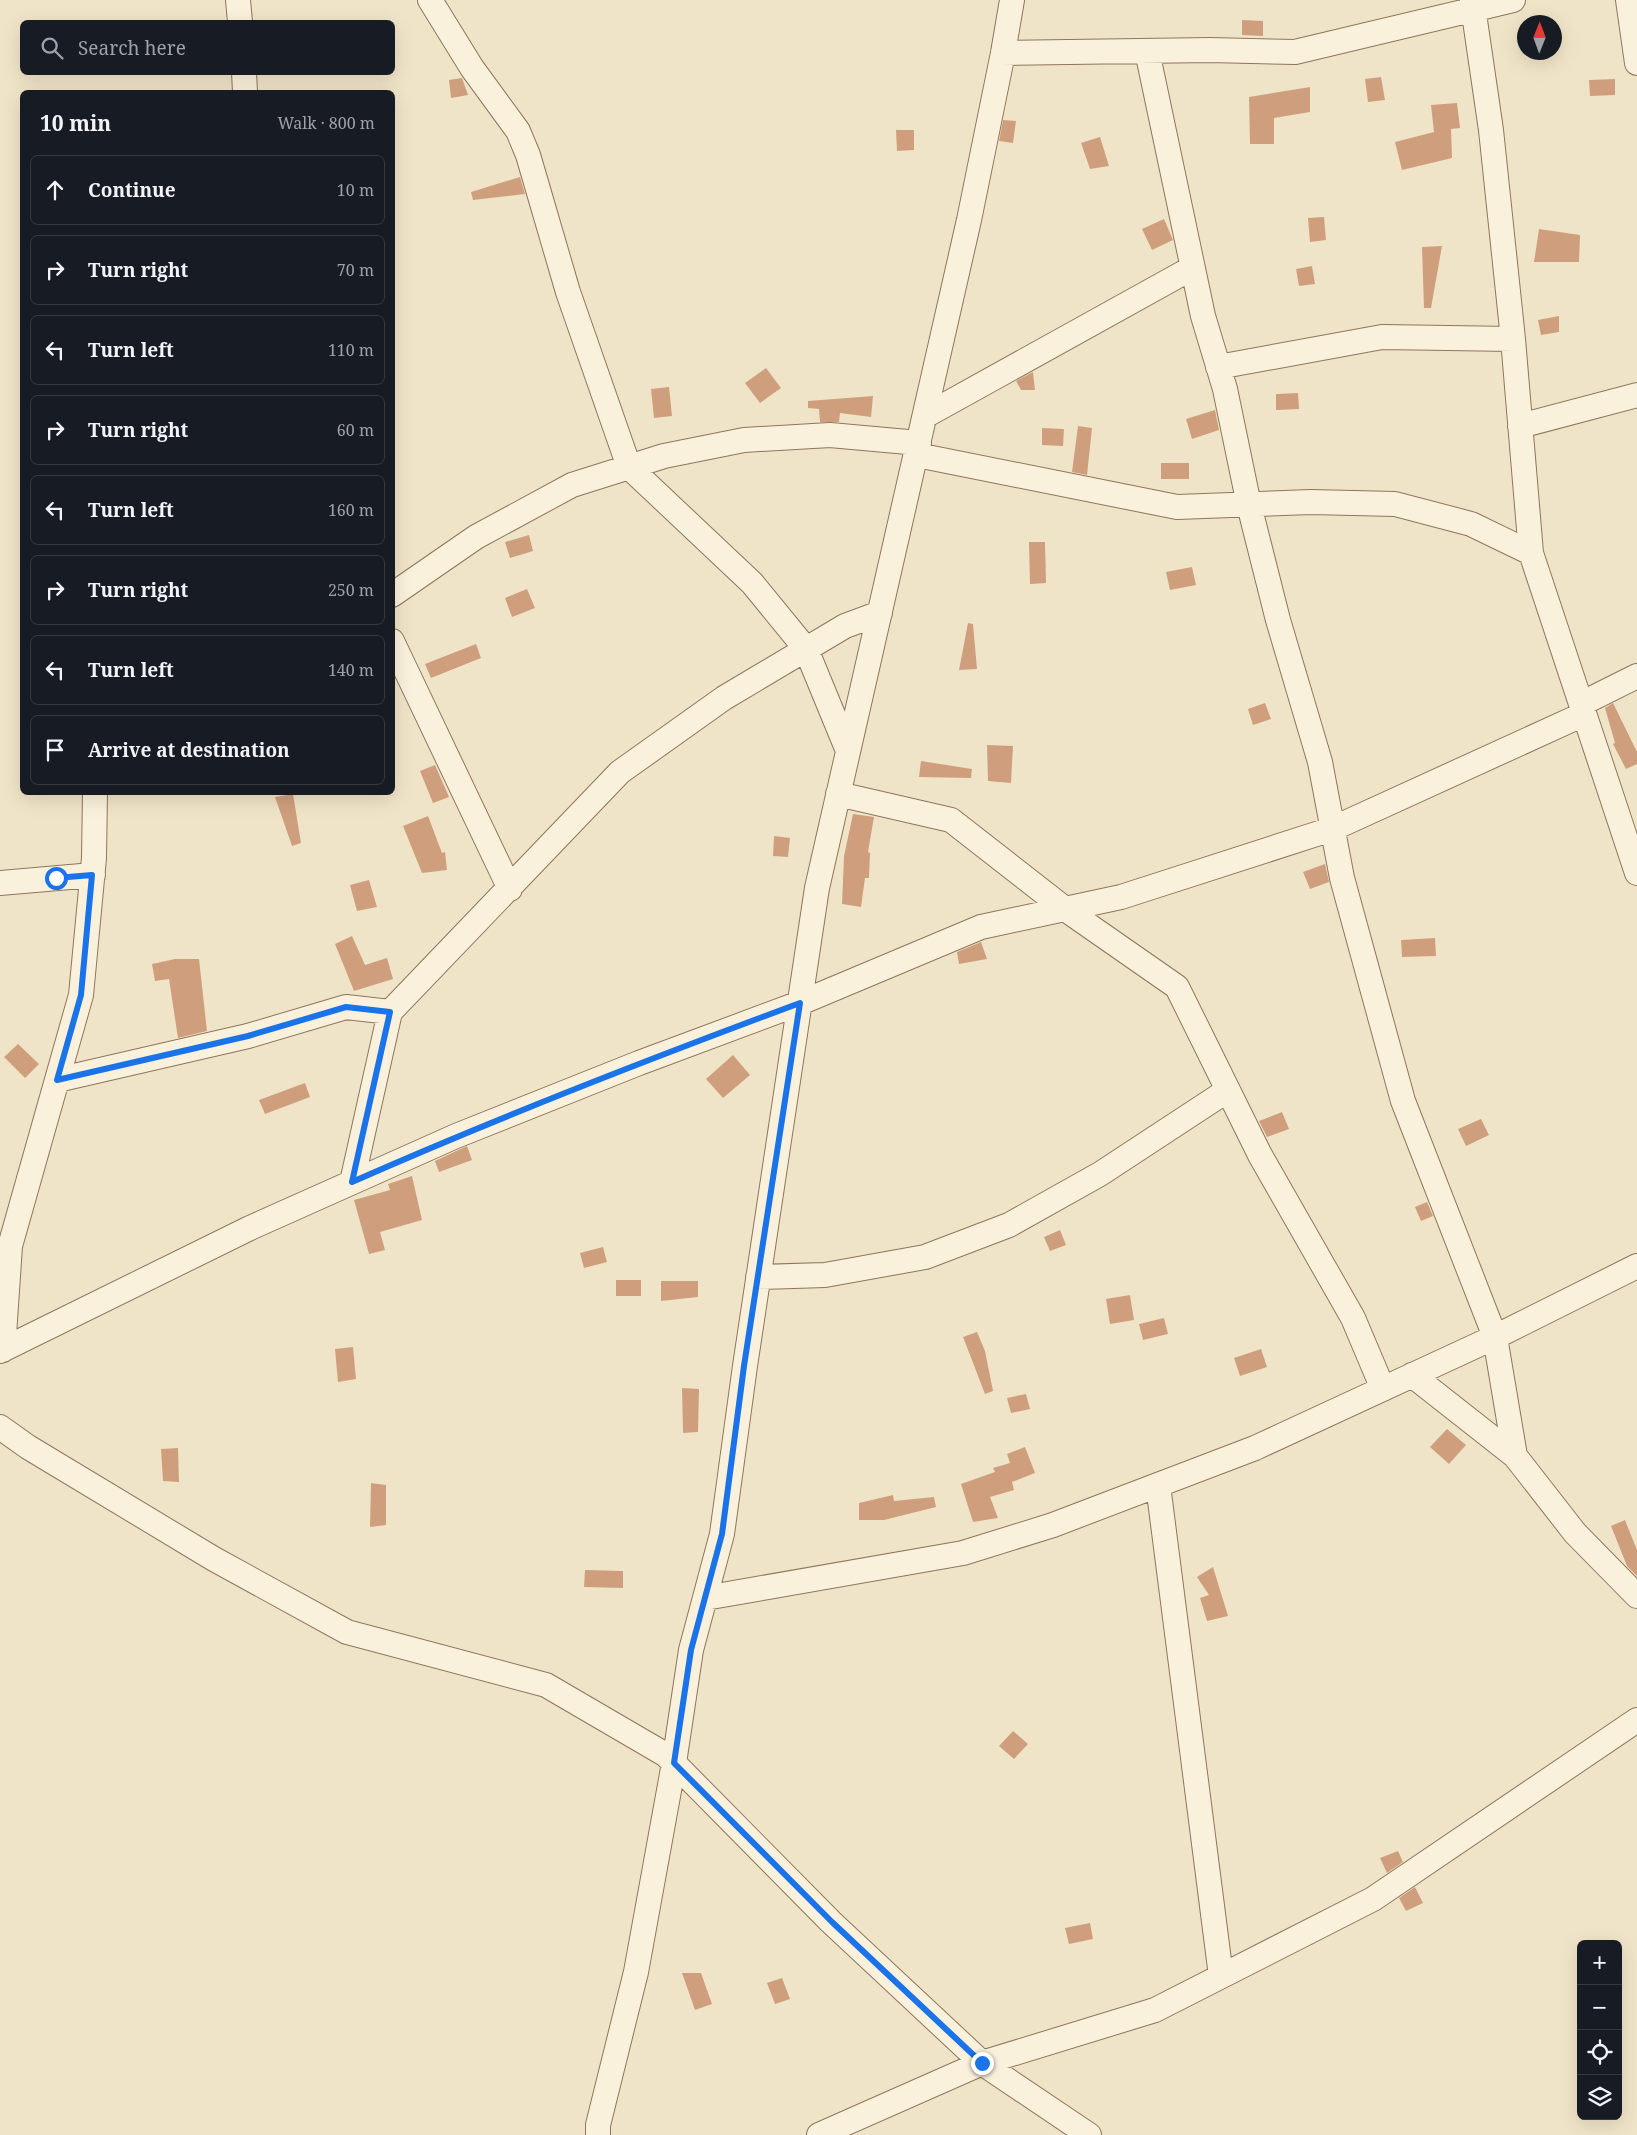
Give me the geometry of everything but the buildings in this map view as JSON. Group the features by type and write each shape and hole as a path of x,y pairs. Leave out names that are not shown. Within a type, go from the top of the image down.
{"street":[{"path":"238,0 240,20"},
{"path":"430,0 472,68 518,131 528,155 568,292 629,467 752,583 806,649 848,751"},
{"path":"598,2135 598,2125 636,1972 674,1763 691,1650 722,1534 758,1277 817,888 918,449 1003,53 1012,0"},
{"path":"1003,53 1147,51 1295,52 1472,5 1513,0"},
{"path":"1628,0 1637,63"},
{"path":"1472,5 1491,130 1513,339 1531,553 1637,873"},
{"path":"1147,51 1192,268 1218,368 1249,505 1278,620 1320,762 1342,878 1403,1101 1495,1337 1515,1456"},
{"path":"244,75 245,90"},
{"path":"925,416 1192,268"},
{"path":"1218,368 1382,337 1513,339"},
{"path":"1520,426 1637,395"},
{"path":"395,593 476,537 572,485 664,456 744,440 830,435 918,449 1177,507 1311,502 1396,504 1471,524 1531,553"},
{"path":"352,1182 390,1012 510,889 620,772 724,698 845,626 880,613"},
{"path":"395,648 510,889"},
{"path":"2,1350 250,1228 352,1182 492,1122 640,1063 800,1003 981,927 1121,897 1332,829 1582,709 1637,676"},
{"path":"838,794 951,820 1065,909 1177,987 1260,1155 1353,1318 1383,1389"},
{"path":"2,1350 10,1246 81,995 92,875 95,795"},
{"path":"0,883 92,875"},
{"path":"57,1080 248,1036 346,1007 390,1012"},
{"path":"758,1277 825,1275 925,1256 1009,1225 1100,1174 1228,1090"},
{"path":"705,1598 963,1553 1053,1525 1255,1448 1495,1337 1637,1266"},
{"path":"1412,1375 1515,1456 1575,1533 1637,1596"},
{"path":"0,1427 28,1447 214,1559 347,1632 546,1685 666,1755 832,1922 982,2063 1089,2135"},
{"path":"1158,1485 1221,1976"},
{"path":"819,2135 982,2063 1155,2010 1374,1899 1637,1720"}],"route":[{"path":"56,878 92,875 81,995 57,1080 248,1036 346,1007 390,1012 352,1182 456,1136 640,1063 800,1003 744,1366 722,1534 691,1650 674,1763 832,1922 982,2063"}]}
